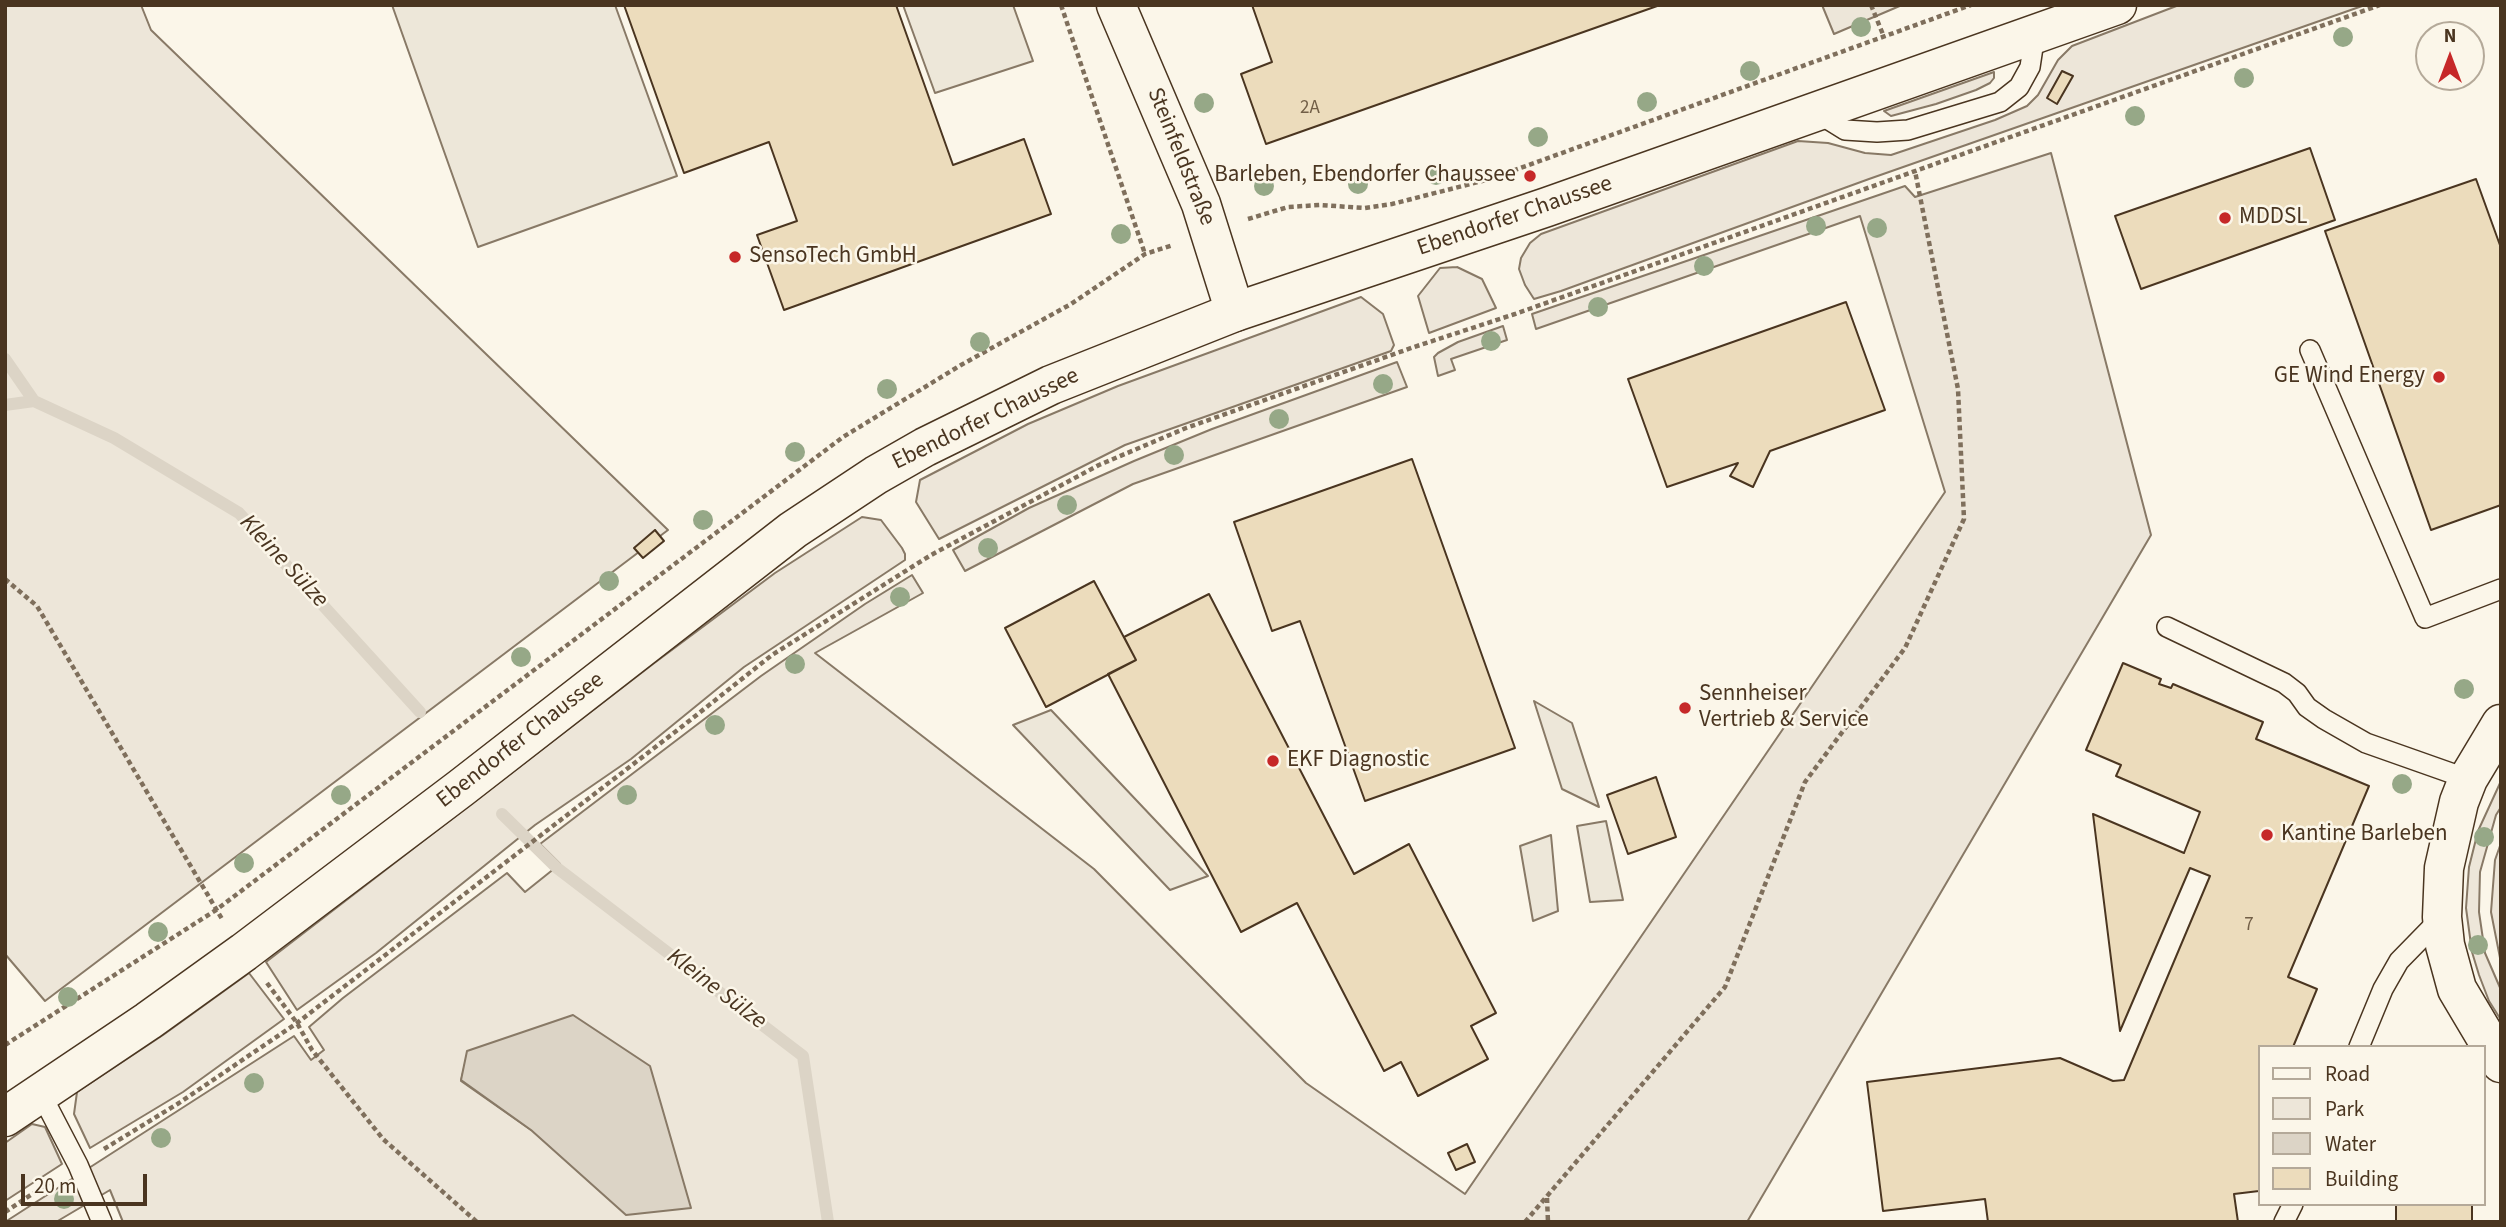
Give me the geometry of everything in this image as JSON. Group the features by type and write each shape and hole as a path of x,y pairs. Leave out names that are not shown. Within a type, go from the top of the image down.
{"main road":[{"name":"Steinfeldstraße","path":"1116,5 1201,205 1235,312"},
{"name":"Ebendorfer Chaussee","path":"5,1117 244,952 461,788 793,530 925,447 1051,385 1235,312 1547,207 2117,5"},
{"path":"2501,724 2468,779 2459,803 2444,868 2442,917 2445,945 2457,989 2501,1063"}],"lane":[{"path":"1816,112 1845,130 1877,132 1908,130 2000,102 2019,87 2030,66 2035,34"},
{"path":"2310,350 2425,618 2501,589"},
{"path":"2167,627 2284,683 2324,719 2366,743 2468,779"},
{"path":"2360,1045 2383,989 2399,961 2442,917"},
{"path":"41,1094 78,1164 102,1222"},
{"path":"2284,1222 2292,1206"}],"path":[{"path":"1062,5 1145,254"},
{"path":"1871,5 1884,37"},
{"path":"5,1212 179,1103 297,1023 772,655 931,555 1099,465 1185,428 1515,314 2380,5"},
{"path":"1525,1222 1725,987 1805,782 1905,648 1964,519 1958,389 1915,171"},
{"path":"1547,1197 1548,1222"}],"green space":[{"path":"5,5 141,5 151,30 668,530 45,1001 5,954"},
{"path":"1822,5 1902,5 1834,34"},
{"path":"2179,5 2365,5 1869,179 1561,291 1534,299 1525,285 1519,269 1521,258 1530,243 1541,234 1798,141 1828,143 1865,153 1891,155 1995,120 2027,106 2038,95 2058,60 2072,46"},
{"path":"1994,72 1990,83 1976,90 1891,116 1884,111"},
{"path":"2051,153 2151,535 1747,1222 123,1222 110,1190 56,1222 5,1222 294,1036 311,1060 324,1050 309,1027 343,998 507,873 525,892 560,864 540,844 761,676 912,575 923,593 815,653 1094,869 1306,1083 1465,1194 1945,492 1860,216 1536,329 1532,314 1905,186 1915,197","holes":["468,1051 531,1130 461,1081"]},
{"path":"1457,267 1482,279 1496,308 1429,333 1418,296 1440,268"},
{"path":"1361,297 1383,314 1394,345 1391,351 1125,445 939,539 916,502 920,480 1028,424 1118,386"},
{"path":"1503,326 1507,340 1451,359 1455,370 1438,376 1434,357 1438,353 1458,342"},
{"path":"1397,362 1407,387 1133,484 965,571 953,550 1029,508 1134,461 1212,429"},
{"path":"862,517 881,520 902,548 905,560 744,667 631,759 535,825 376,953 297,1010 266,962 653,664 775,573"},
{"path":"2501,781 2501,807 2496,815 2480,872 2479,912 2485,953 2501,990 2501,1020 2489,1001 2479,975 2472,952 2466,908 2469,867 2478,831"},
{"path":"2501,843 2501,963 2491,912 2495,860"},
{"path":"249,973 284,1019 183,1092 90,1148 74,1114 77,1092"},
{"path":"32,1124 45,1127 62,1164 5,1201 5,1143"}],"shaded area":[{"path":"392,5 615,5 677,176 478,247"},
{"path":"903,5 1013,5 1033,61 935,93"},
{"path":"1534,701 1572,723 1599,807 1562,789"},
{"path":"1051,710 1208,876 1170,890 1013,725"},
{"path":"1606,821 1623,900 1590,902 1577,826"},
{"path":"1551,835 1558,911 1533,921 1520,846"}],"water":[{"path":"573,1015 650,1066 691,1208 626,1215 531,1130 461,1080 467,1051"}],"building":[{"path":"624,5 896,5 953,165 1024,139 1051,214 784,310 757,235 797,221 769,142 684,173"},
{"path":"1252,5 1660,5 1266,144 1241,74 1272,62"},
{"path":"2062,71 2073,76 2057,104 2047,98"},
{"name":"MDDSL","path":"2310,148 2335,220 2141,289 2115,216"},
{"name":"GE Wind Energy","path":"2476,179 2501,248 2501,505 2431,530 2325,231"},
{"path":"1846,302 1885,410 1770,451 1753,487 1730,476 1738,463 1667,487 1628,379"},
{"path":"1412,459 1515,748 1365,801 1300,621 1272,631 1234,522"},
{"path":"655,530 664,541 643,558 634,548"},
{"path":"1094,581 1136,660 1046,707 1005,628"},
{"path":"1209,594 1354,874 1409,844 1496,1013 1471,1026 1488,1059 1418,1096 1401,1062 1384,1071 1297,903 1241,932 1108,674 1136,660 1124,637"},
{"path":"2123,663 2161,679 2159,684 2171,688 2173,684 2263,722 2256,739 2369,786 2288,977 2317,989 2294,1045 2258,1045 2258,1191 2234,1194 2238,1222 1988,1222 1985,1199 1883,1211 1867,1082 2060,1058 2113,1081 2124,1080 2210,876 2190,868 2120,1031 2093,814 2184,853 2200,812 2116,776 2121,765 2086,750"},
{"path":"1656,777 1676,837 1628,854 1607,795"},
{"path":"1467,1144 1475,1162 1456,1170 1448,1153"},
{"path":"2396,1206 2472,1206 2472,1222 2396,1222"}],"waterway":[{"path":"5,359 34,401"},
{"name":"Kleine Sülze","path":"5,405 34,401 114,438 239,513 420,712"},
{"name":"Kleine Sülze","path":"502,814 557,868 803,1056 828,1222"}],"place":[{"name":"Barleben, Ebendorfer Chaussee","path":"1530,176"},
{"name":"MDDSL","path":"2225,218"},
{"name":"SensoTech GmbH","path":"735,257"},
{"name":"GE Wind Energy","path":"2439,377"},
{"name":"Sennheiser Vertrieb & Service","path":"1685,708"},
{"name":"EKF Diagnostic","path":"1273,761"},
{"name":"Kantine Barleben","path":"2267,835"}]}
